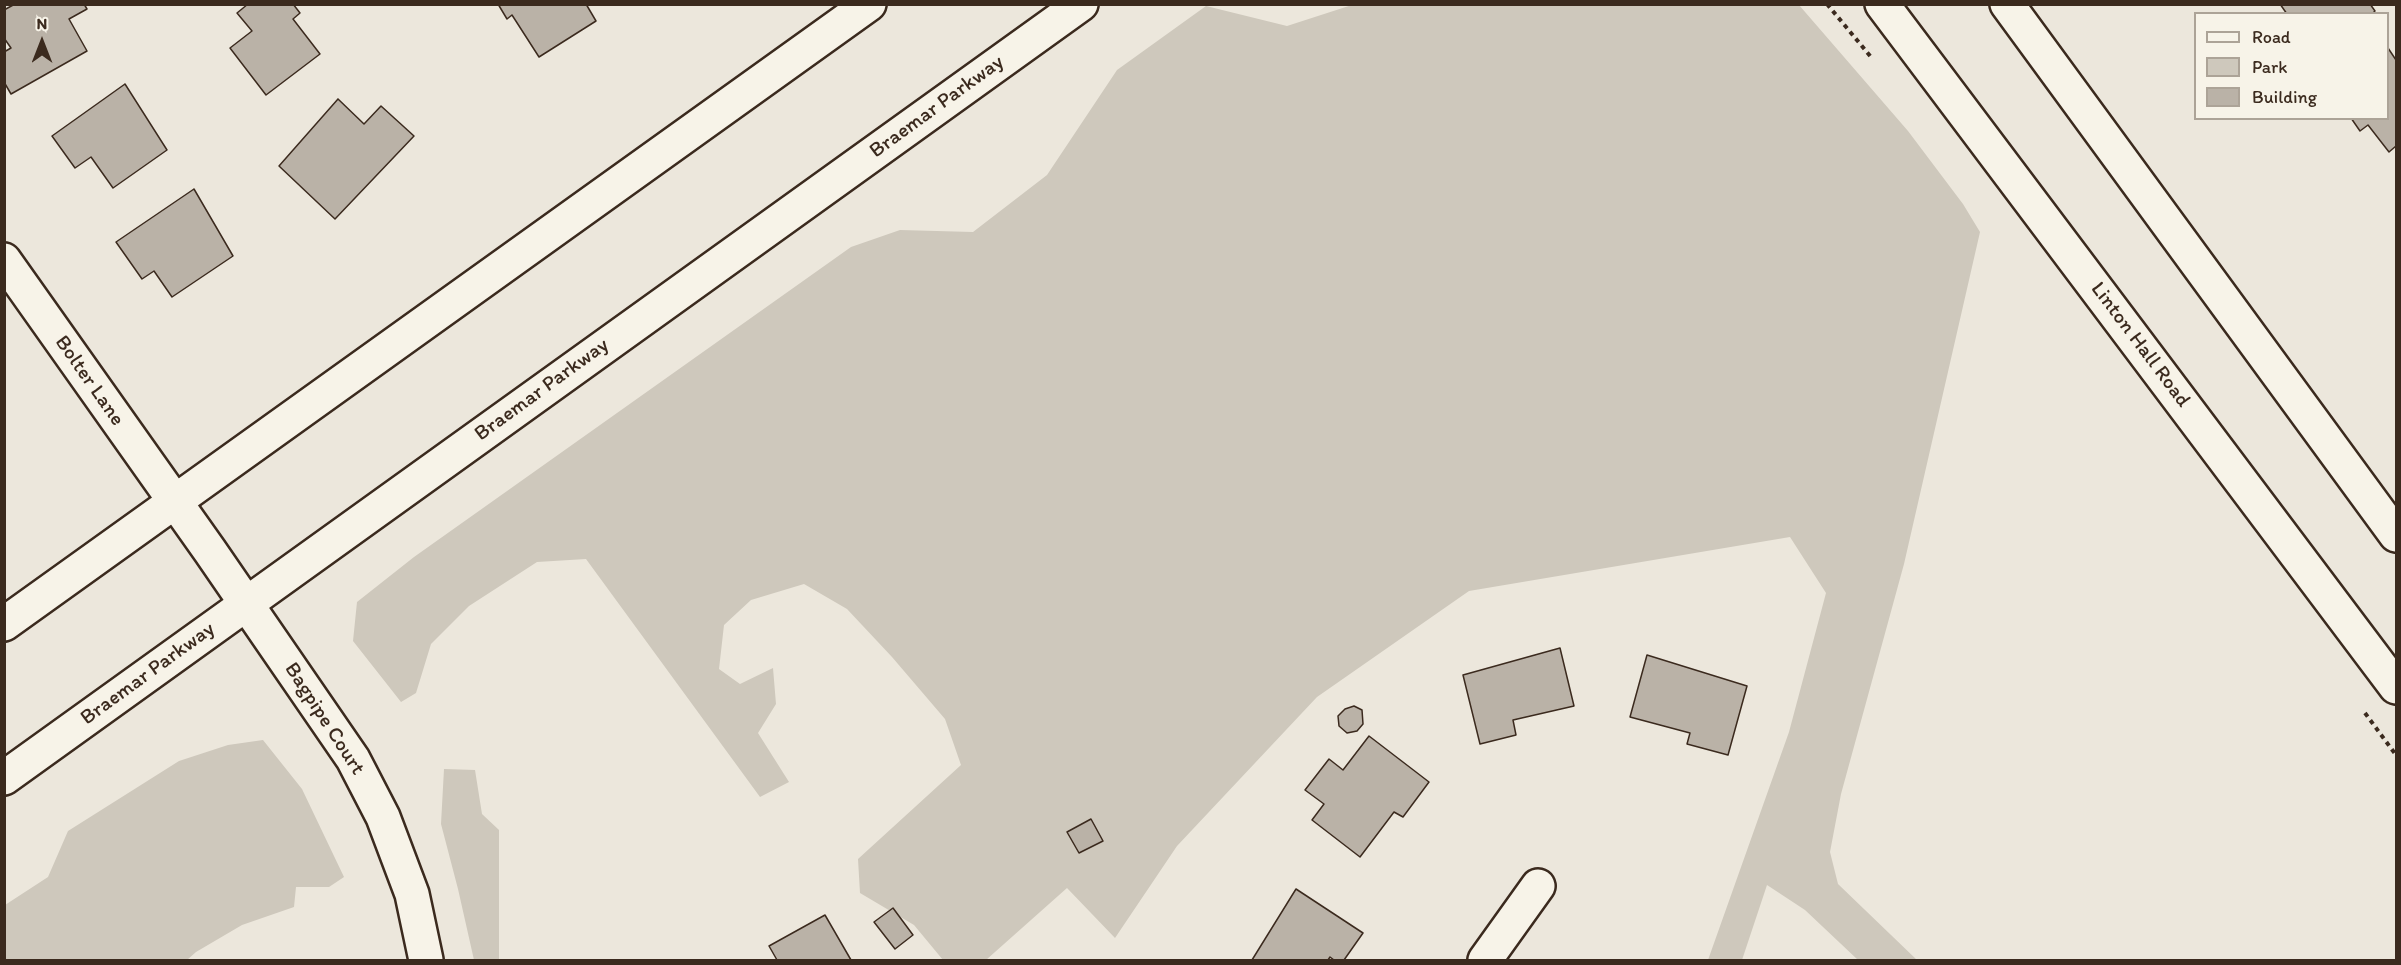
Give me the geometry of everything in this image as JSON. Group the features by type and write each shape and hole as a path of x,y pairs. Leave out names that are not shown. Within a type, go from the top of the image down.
{"street":[{"path":"4,624 869,4"},
{"name":"Braemar Parkway","path":"4,778 1081,4"},
{"name":"Linton Hall Road","path":"1882,4 2397,687"},
{"path":"2007,4 2397,535"},
{"name":"Bolter Lane","path":"4,261 174,501"},
{"name":"Bagpipe Court","path":"174,501 353,759 383,817 412,894 426,960"},
{"path":"1485,960 1538,886"}],"green space":[{"path":"1355,4 1799,5 1908,131 1963,204 1980,232 1904,564 1841,794 1830,852 1838,884 1917,960 1858,960 1805,910 1767,885 1742,960 1708,960 1789,732 1826,593 1790,537 1469,591 1317,697 1177,846 1115,938 1067,888 986,960 943,960 914,925 860,893 858,859 961,765 945,719 892,657 847,609 804,584 751,600 724,625 719,669 740,684 773,668 776,704 758,733 789,782 760,797 586,559 537,562 469,606 431,644 416,693 401,702 353,641 357,602 414,557 851,247 900,230 973,232 1047,175 1117,70 1206,6 1287,26"},
{"path":"263,740 302,789 344,877 329,887 296,887 294,907 242,925 196,952 187,960 5,960 5,905 48,877 68,831 179,761 228,745"},
{"path":"444,769 475,770 482,814 499,830 499,960 474,960 441,824"}],"building":[{"path":"15,4 84,4 87,9 69,19 87,51 11,94 4,82 4,52 11,48 4,38 4,10"},
{"path":"248,4 293,4 300,13 293,19 320,54 266,95 230,48 252,31 237,13"},
{"path":"498,4 586,4 596,21 539,57 512,15 507,19"},
{"path":"2280,4 2370,4 2375,11 2374,12 2286,12"},
{"path":"2389,50 2396,60 2396,146 2389,152 2368,125 2360,131 2352,120 2389,120"},
{"path":"125,84 167,150 113,188 91,157 75,168 52,136"},
{"path":"338,99 364,124 381,106 414,136 335,219 279,166"},
{"path":"194,189 233,256 172,297 154,271 142,279 116,242"},
{"path":"1560,648 1574,706 1513,720 1516,735 1480,744 1463,675"},
{"path":"1647,655 1747,686 1728,755 1687,744 1690,733 1630,717"},
{"path":"1354,706 1362,710 1363,724 1357,731 1347,733 1339,726 1338,716 1345,709"},
{"path":"1369,736 1429,782 1403,817 1394,812 1360,857 1312,820 1324,804 1305,790 1329,759 1343,770"},
{"path":"1091,819 1103,841 1079,853 1067,832"},
{"path":"1296,889 1363,933 1344,960 1334,960 1330,957 1328,960 1252,960"},
{"path":"893,908 913,935 895,949 874,922"},
{"path":"825,915 851,960 777,960 769,946"}]}
